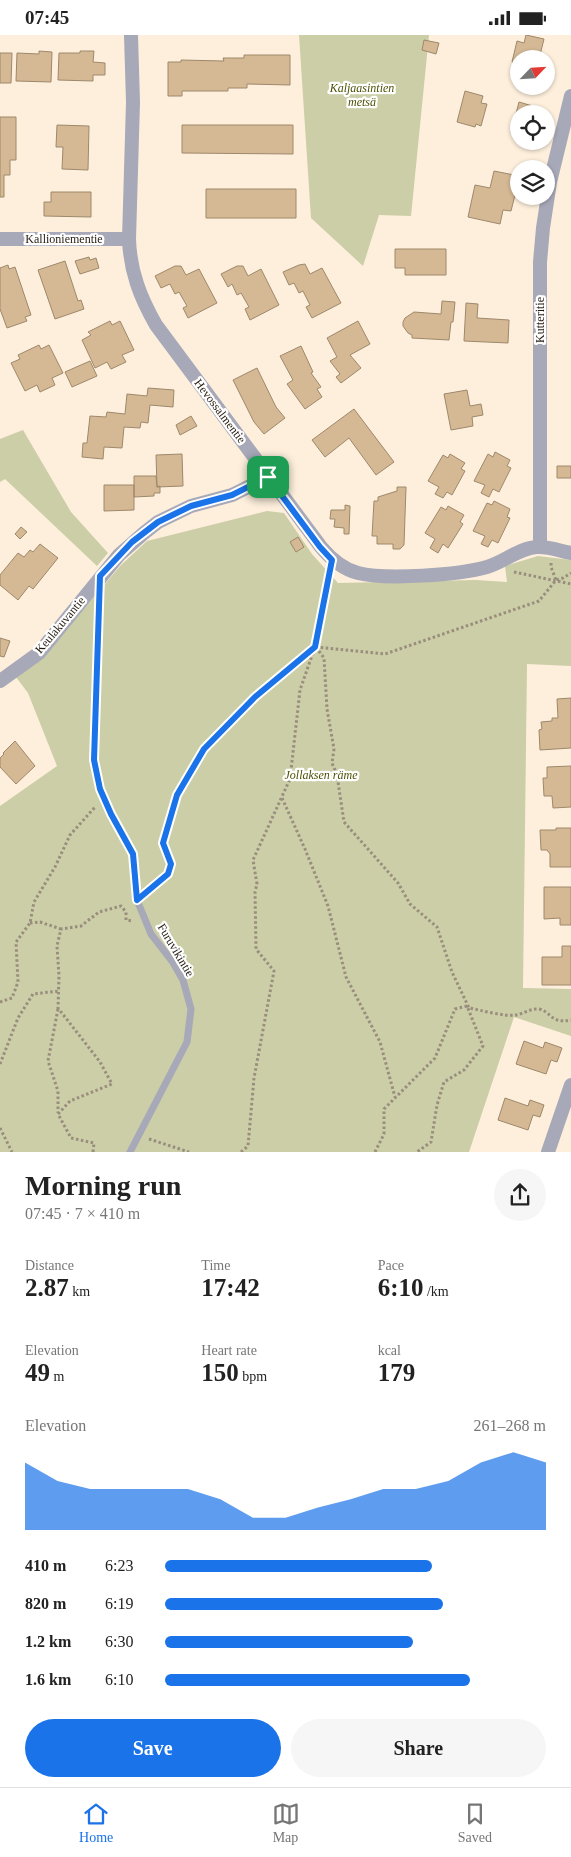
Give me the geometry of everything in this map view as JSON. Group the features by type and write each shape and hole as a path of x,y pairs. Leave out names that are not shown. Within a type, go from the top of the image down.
{"street":[{"name":"Hevossalmentie","path":"131,35 133,102 129,239 134,278 156,325 320,547 332,560 356,573 372,576 450,573 489,566 525,550 540,547"},
{"name":"Kutteritie","path":"540,547 540,262 550,182 571,96"},
{"name":"Kallioniementie","path":"0,239 129,239"},
{"name":"Keulakuvantie","path":"0,681 39,653 100,576 132,542 158,522 191,506 232,495 268,477"},
{"path":"540,547 571,553"},
{"path":"548,1152 571,1085"}],"lane":[{"name":"Furuvikintie","path":"100,576 94,760 100,789 133,854 137,900 151,934 172,961 182,980 191,1009 187,1042 154,1104 140,1136 130,1152"}],"path":[{"path":"242,1152 248,1146 254,1078 274,971 256,949 255,892 257,884 253,860 290,779 300,690 315,647 332,560"},
{"path":"489,566 571,584"},
{"path":"137,900 168,874 171,864 163,843 177,795 204,749 255,697 315,647 385,655 539,601 556,580 571,573"},
{"path":"315,647 324,658 327,709 334,749 332,763 337,775 344,821 398,883 410,904 437,927 452,972 483,1046 464,1069 444,1082 437,1105 431,1142 417,1152"},
{"path":"282,797 328,906 346,977 380,1042 396,1098"},
{"path":"0,1002 12,998 18,982 16,942 30,923 34,902 55,867 70,835 104,798"},
{"path":"30,923 40,922 61,929 81,927 99,912 121,906 126,912 126,921 147,923"},
{"path":"61,929 56,945 59,991 58,1008 48,1061 58,1091 58,1114 71,1139 94,1143 93,1152"},
{"path":"0,1064 18,1018 33,994 59,991"},
{"path":"374,1152 384,1134 384,1109 435,1059 455,1009 468,1007 515,1015 537,1009 543,1011 551,1018 571,1020"},
{"path":"58,1008 100,1062 112,1084 70,1101 58,1114"},
{"path":"0,1128 12,1152"},
{"path":"140,1136 189,1152"}],"green space":[{"name":"Kaljaasintien metsä","path":"299,35 429,35 411,216 379,215 363,266 311,218"},
{"path":"23,430 71,512 108,553 97,566 5,479 0,482 0,439"},
{"name":"Jollaksen räme","path":"267,511 284,513 312,554 338,583 476,580 507,582 505,566 538,556 571,560 571,666 527,664 523,988 571,989 571,1036 514,1017 469,1152 0,1152 0,806 57,766 28,693 16,677 77,617 121,565 147,541"}],"building":[{"path":"526,35 544,39 541,50 515,50 517,41 524,43"},
{"path":"424,40 439,43 436,54 422,50"},
{"path":"39,51 52,52 51,82 16,81 17,53 39,54"},
{"path":"80,51 94,51 93,62 105,63 105,75 93,75 93,81 58,80 59,53 80,53"},
{"path":"0,53 12,53 11,83 0,83"},
{"path":"244,55 290,55 290,85 247,84 247,88 228,88 228,91 182,91 182,96 168,96 168,62 181,62 181,60 224,61 223,58 244,58"},
{"path":"465,91 483,96 481,103 487,104 481,126 476,124 475,127 457,122"},
{"path":"519,102 529,105 518,105"},
{"path":"0,117 16,117 16,160 10,160 10,175 4,175 4,197 0,197"},
{"path":"57,125 89,126 88,170 62,169 63,147 56,147"},
{"path":"182,125 293,125 293,154 182,153"},
{"path":"494,171 510,174 510,205 512,205 511,211 503,210 500,224 468,217 475,185 490,188"},
{"path":"206,189 296,189 296,218 206,218"},
{"path":"51,192 91,192 91,217 44,216 44,202 51,202"},
{"path":"395,249 446,249 446,275 405,275 405,268 395,268"},
{"path":"89,257 90,260 96,258 99,268 80,274 75,261"},
{"path":"65,261 78,301 81,300 84,309 55,319 38,270"},
{"path":"305,264 310,274 322,268 341,303 312,318 306,307 310,305 303,291 299,293 294,283 289,285 283,272"},
{"path":"8,265 9,269 15,267 31,315 25,317 27,321 7,328 0,309 0,268"},
{"path":"175,266 181,266 186,275 199,269 217,303 188,318 183,308 187,306 179,292 175,294 170,284 161,288 155,276"},
{"path":"237,266 243,266 248,276 261,269 279,305 250,320 245,309 249,307 241,293 237,295 232,284 228,287 221,274"},
{"path":"442,301 455,302 449,340 412,338 412,335 403,326 405,318 414,312 441,314"},
{"path":"466,303 478,304 477,318 509,320 508,343 464,341"},
{"path":"110,321 112,325 120,321 134,350 122,355 126,362 111,369 107,362 95,368 82,340 91,335 88,332"},
{"path":"358,321 370,344 350,355 361,368 341,383 336,377 340,374 330,361 337,357 327,338"},
{"path":"39,345 41,349 49,345 63,373 52,378 55,385 40,392 37,385 25,391 11,363 20,359 18,355"},
{"path":"301,346 313,372 311,373 321,387 317,389 322,397 305,409 287,384 293,380 280,356"},
{"path":"90,361 97,376 72,387 65,372"},
{"path":"257,368 276,407 285,418 264,434 254,422 233,380"},
{"path":"148,388 174,390 173,407 150,405 148,423 141,422 140,428 124,427 122,448 104,447 103,459 82,457 83,443 87,443 90,416 106,417 107,412 125,414 127,394 147,396"},
{"path":"467,390 470,406 481,404 483,415 472,417 473,426 451,430 444,394"},
{"path":"354,409 394,462 376,475 349,438 325,457 312,440"},
{"path":"191,416 197,426 180,435 176,425"},
{"path":"495,452 510,460 507,466 511,468 499,492 493,489 489,497 481,493 485,485 474,481 488,454 493,457"},
{"path":"182,454 183,486 157,487 156,455"},
{"path":"450,454 465,463 461,469 465,471 452,495 447,492 443,498 435,494 439,487 428,481 443,455 448,458"},
{"path":"557,466 571,466 571,478 557,478"},
{"path":"134,476 156,476 157,487 160,486 160,493 154,493 154,496 134,497"},
{"path":"104,485 134,485 134,510 104,511"},
{"path":"397,487 406,487 404,545 400,549 393,549 393,544 377,544 377,536 372,536 374,501 378,501 378,497 397,491"},
{"path":"494,501 510,509 507,517 510,518 498,543 492,540 488,547 481,544 485,536 473,531 487,503 492,505"},
{"path":"345,505 350,506 349,534 344,534 344,528 334,527 335,519 330,519 331,510 345,510"},
{"path":"448,506 464,515 460,522 463,524 448,548 443,544 438,553 430,548 435,539 425,533 441,507 446,510"},
{"path":"21,527 27,532 20,539 15,534"},
{"path":"298,537 304,547 296,552 290,542"},
{"path":"40,544 58,558 33,589 29,586 18,600 0,585 0,575 18,553 24,557 30,550 33,552"},
{"path":"0,638 10,641 4,657 0,656"},
{"path":"571,698 571,748 540,750 539,730 542,729 541,722 552,721 552,718 558,718 557,699"},
{"path":"15,741 35,766 16,784 0,767 0,758"},
{"path":"571,766 571,807 553,808 552,796 544,796 543,778 547,778 547,767"},
{"path":"556,828 571,828 571,867 550,867 550,854 547,850 541,850 540,830 556,830"},
{"path":"544,887 571,887 571,925 560,925 560,918 544,919"},
{"path":"562,946 571,946 571,985 542,985 542,957 562,957"},
{"path":"524,1041 543,1048 545,1042 562,1048 557,1062 551,1060 546,1074 516,1064"},
{"path":"505,1098 528,1106 530,1100 544,1105 540,1117 533,1115 528,1130 498,1120"}],"route":[{"path":"268,477 320,547 332,560 315,647 255,697 204,749 177,795 163,843 171,864 168,874 137,900 133,854 111,814 100,789 94,760 100,576 132,542 158,522 191,506 247,489 268,477"}]}
